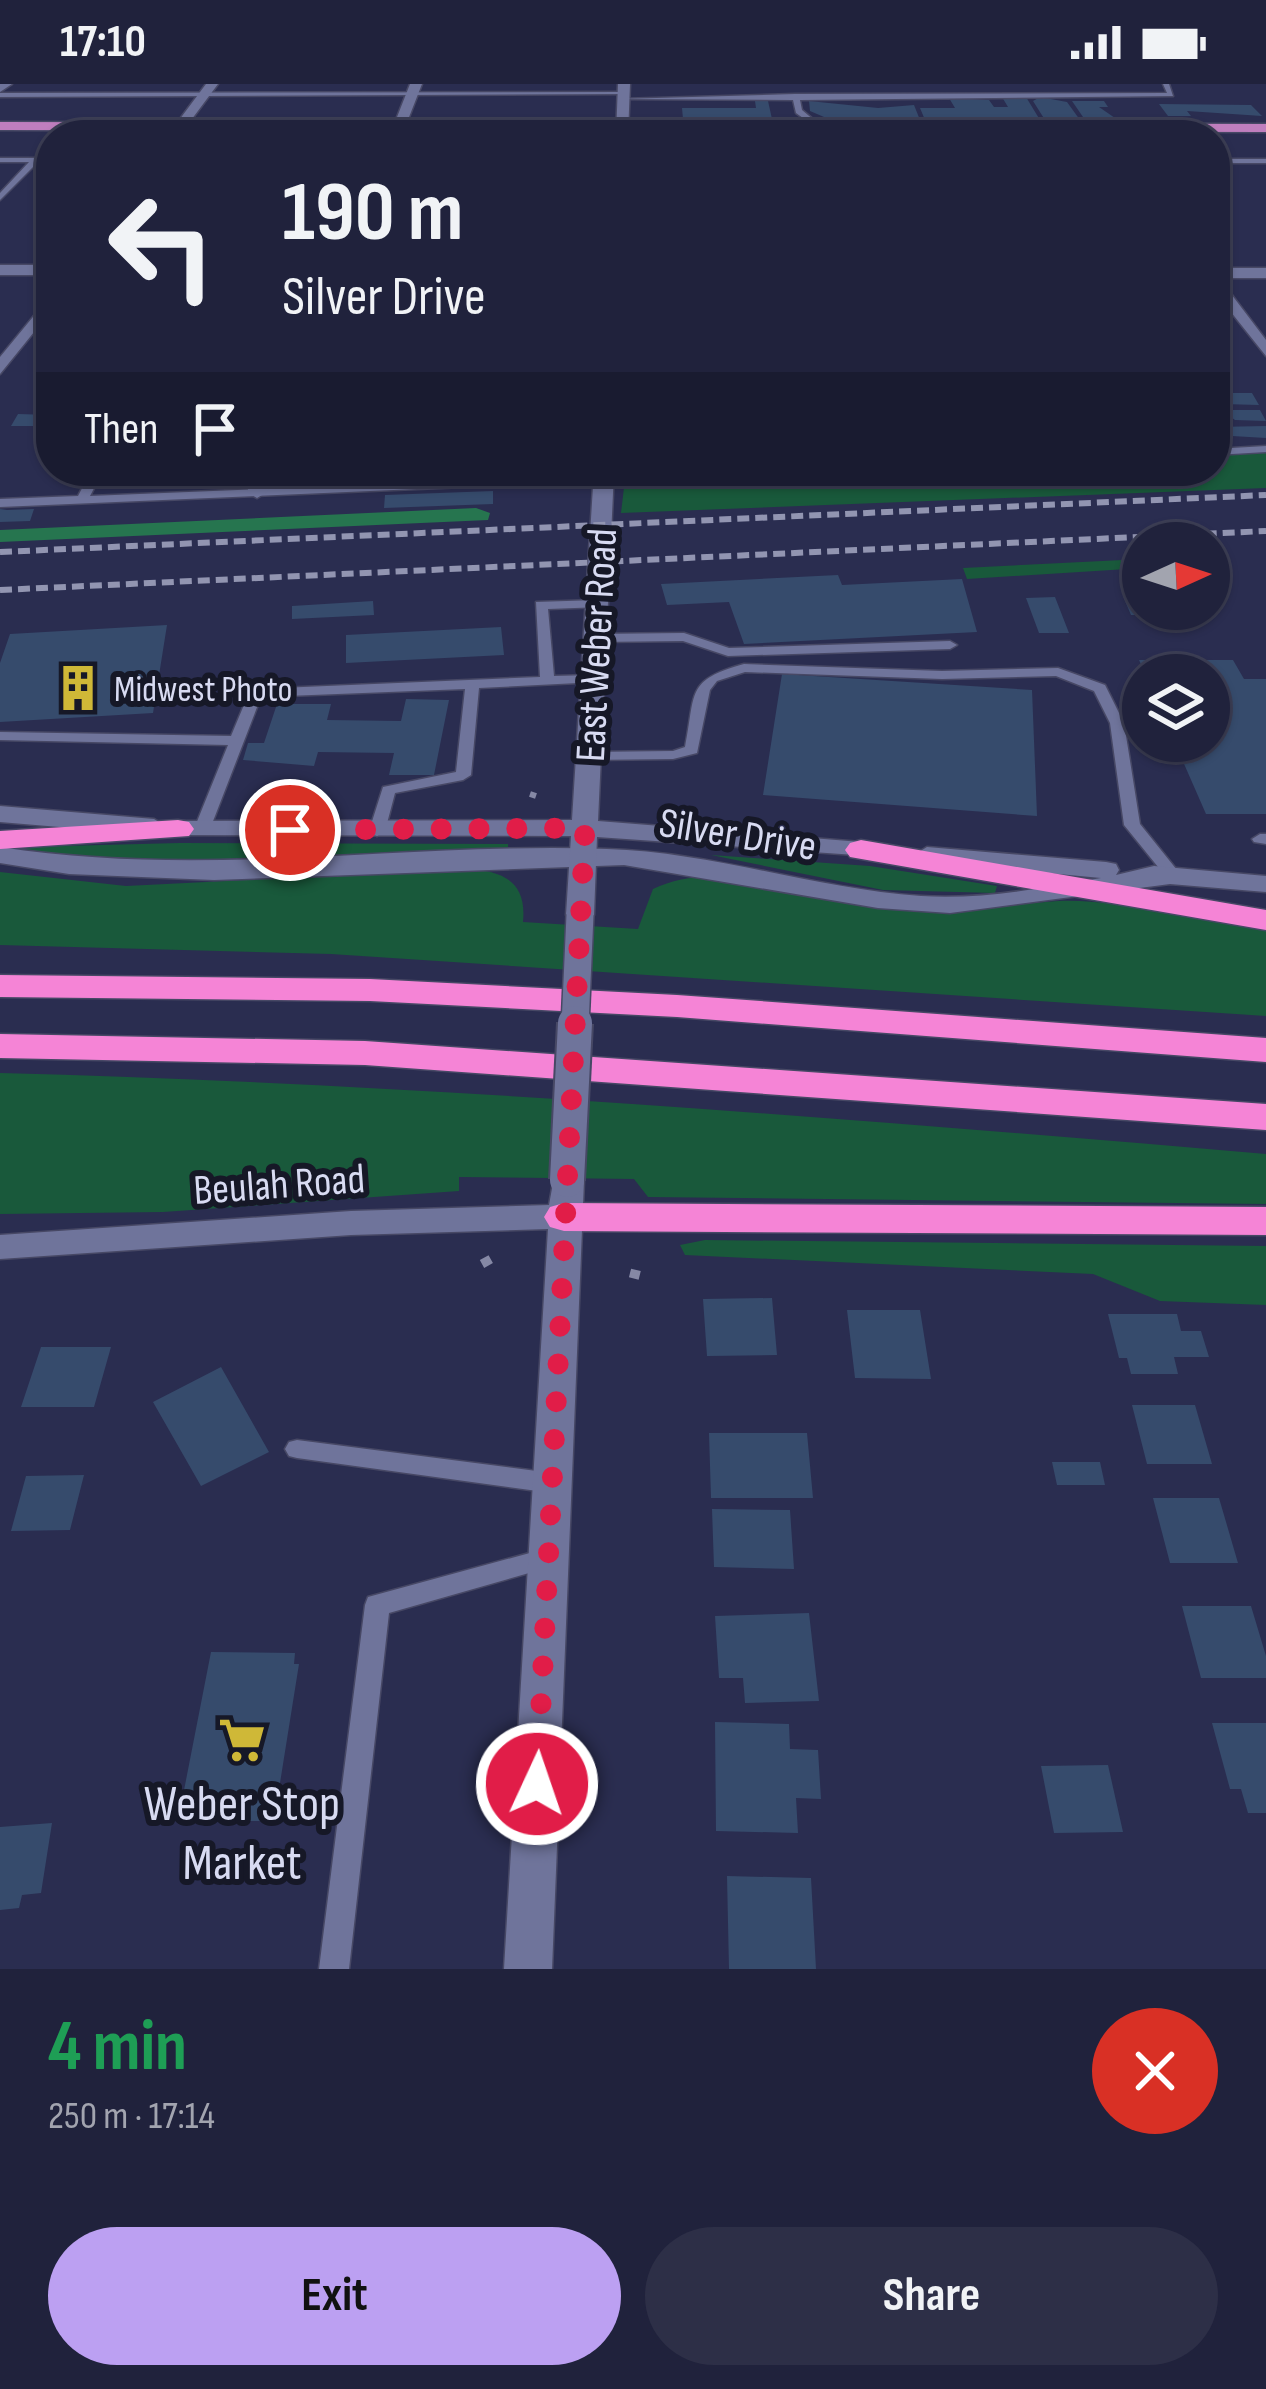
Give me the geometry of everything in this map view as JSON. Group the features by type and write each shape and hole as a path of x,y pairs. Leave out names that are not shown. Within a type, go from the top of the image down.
{"highway":[{"path":"0,840 190,829"},
{"path":"861,850 1266,920"},
{"path":"0,986 370,990 676,1006 1266,1050"},
{"path":"0,1046 365,1053 1266,1117"},
{"path":"566,1198 1266,1221"}],"main road":[{"path":"0,126 36,127"},
{"path":"1230,129 1266,128"}],"street":[{"path":"185,120 208,89"},
{"path":"402,120 414,89"},
{"path":"0,270 36,270"},
{"path":"1230,276 1266,273"},
{"path":"1230,298 1266,350"},
{"path":"0,369 36,320"},
{"path":"256,492 259,486"},
{"name":"East Weber Road","path":"528,1969 602,486"},
{"name":"Silver Drive","path":"0,814 190,829 376,831 861,850 1266,884"},
{"name":"Silver Drive","path":"0,855 140,871 584,842 868,898 926,904 990,903 1069,887 1173,875"},
{"name":"Beulah Road","path":"0,1247 351,1223 566,1198"}],"lane":[{"path":"100,95 110,84"},
{"path":"307,94 313,84"},
{"path":"2,89 100,95 208,89 307,94 414,89 795,96 1172,94 1166,84"},
{"path":"795,96 799,111 810,120"},
{"path":"0,160 36,160"},
{"path":"0,198 36,160"},
{"path":"1230,162 1264,163"},
{"path":"1230,451 1266,449"},
{"path":"82,500 89,486"},
{"path":"0,503 424,486"},
{"path":"547,681 541,604 597,604"},
{"path":"595,638 684,637 728,652 950,645"},
{"path":"588,756 692,749 703,690 712,678 744,668 942,675 1058,672 1100,688 1117,723 1132,824 1173,875"},
{"path":"190,829 237,741 256,693 593,679"},
{"path":"376,831 388,790 463,775 472,684"},
{"path":"0,736 237,741"},
{"path":"297,1449 552,1483"},
{"path":"334,1969 377,1605 548,1558"}],"path":[{"path":"630,1273 642,1276"}],"green space":[{"path":"1266,452 1266,488 621,513 624,486 1230,486 1230,453"},
{"path":"476,508 490,513 488,520 0,542 0,530"},
{"path":"1122,560 1122,569 967,579 963,568"},
{"path":"508,844 508,852 154,866 15,854 23,847"},
{"path":"711,855 870,866 997,886 995,893 883,890"},
{"path":"467,869 492,872 510,881 521,897 523,922 638,929 653,889 708,877 768,883 886,909 951,911 1081,901 1266,931 1266,1016 331,954 0,945 0,872 126,886"},
{"path":"0,1073 475,1094 1266,1154 1266,1204 648,1197 634,1179 459,1177 459,1191 163,1212 0,1214"},
{"path":"705,1240 1266,1246 1266,1305 1160,1301 1093,1274 685,1255 680,1245"}],"building":[{"path":"1002,97 1026,97 1040,120 925,120 920,108 955,108 949,98 989,100 994,107 1008,107"},
{"path":"1040,97 1067,102 1080,120 1045,120 1033,101"},
{"path":"755,101 768,101 772,119 683,119 682,108 756,108"},
{"path":"809,101 878,108 914,105 920,120 831,120 810,111"},
{"path":"1072,101 1104,101 1108,107 1099,107 1115,118 1083,117"},
{"path":"1159,104 1251,105 1262,116 1187,111 1191,116 1168,116"},
{"path":"1230,393 1252,393 1259,405 1230,404"},
{"path":"1230,410 1260,410 1266,421 1235,420"},
{"path":"18,414 36,415 36,426 11,426"},
{"path":"1266,426 1266,438 1230,436 1230,427"},
{"path":"493,491 493,504 384,508 385,495"},
{"path":"0,509 34,509 30,521 0,522"},
{"path":"838,575 842,585 962,579 977,632 744,644 729,602 667,605 661,584"},
{"path":"1055,597 1069,633 1039,633 1026,598"},
{"path":"373,601 374,615 292,619 292,606"},
{"name":"Midwest Photo","path":"167,625 153,713 0,722 0,663 10,634"},
{"path":"501,627 504,655 346,663 346,635"},
{"path":"1233,660 1244,679 1266,679 1266,814 1206,814 1183,762 1230,762"},
{"path":"782,674 1032,690 1037,816 763,795"},
{"path":"406,699 449,700 434,775 389,775 394,753 318,752 314,766 243,760 248,743 264,743 277,704 331,704 327,720 401,721"},
{"path":"772,1298 777,1355 707,1356 703,1299"},
{"path":"847,1310 920,1310 931,1379 855,1378"},
{"path":"1108,1314 1177,1314 1181,1331 1201,1331 1209,1357 1174,1357 1178,1374 1131,1374 1127,1358 1119,1358"},
{"path":"41,1347 111,1347 94,1407 21,1407"},
{"path":"221,1367 269,1452 201,1486 153,1402"},
{"path":"1132,1405 1195,1405 1212,1464 1147,1464"},
{"path":"709,1433 807,1433 813,1498 711,1498"},
{"path":"1052,1462 1100,1462 1105,1485 1057,1485"},
{"path":"84,1475 70,1530 11,1531 26,1476"},
{"path":"1153,1498 1219,1498 1238,1563 1170,1563"},
{"path":"712,1509 790,1510 794,1569 714,1567"},
{"path":"1182,1606 1251,1606 1266,1656 1266,1678 1201,1678"},
{"path":"809,1613 819,1701 745,1703 743,1678 719,1678 715,1616"},
{"path":"211,1652 295,1653 294,1664 299,1664 276,1808 270,1807 268,1821 178,1821"},
{"path":"715,1722 789,1724 790,1749 818,1750 821,1799 796,1798 798,1833 716,1831"},
{"path":"1212,1723 1266,1723 1266,1813 1248,1813 1241,1789 1230,1789"},
{"path":"1108,1765 1123,1832 1054,1833 1041,1766"},
{"path":"52,1823 41,1893 22,1895 19,1908 0,1910 0,1827"},
{"path":"727,1876 811,1878 816,1969 729,1969"}],"railway":[{"path":"0,552 1266,495"},
{"path":"0,590 1266,531"}],"place":[{"name":"Midwest Photo","path":"78,688"},
{"name":"Weber Stop Market","path":"242,1740"}],"route":[{"path":"290,830 585,828 537,1784"}]}
